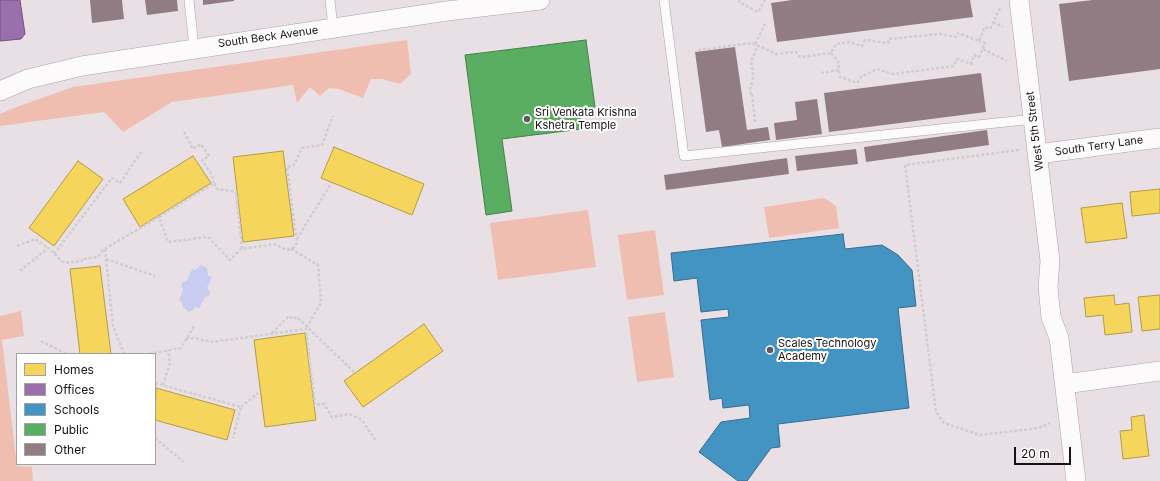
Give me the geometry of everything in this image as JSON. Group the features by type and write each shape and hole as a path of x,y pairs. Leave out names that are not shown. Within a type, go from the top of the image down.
{"street":[{"name":"South Beck Avenue","path":"0,91 28,79 82,66 333,28 446,6 540,0"},
{"name":"West 5th Street","path":"1019,0 1034,119 1030,152 1050,261 1059,284 1062,317 1059,338 1076,481"},
{"name":"South Terry Lane","path":"1030,152 1160,138"},
{"path":"1064,384 1160,371"}],"lane":[{"path":"189,0 194,48"},
{"path":"330,0 333,28"},
{"path":"664,0 684,156 1034,119"}],"path":[{"path":"740,0 739,2 758,12 765,0"},
{"path":"980,41 985,27 990,29 1001,6"},
{"path":"993,22 1007,29"},
{"path":"756,122 750,90 753,78 750,61 765,24"},
{"path":"698,50 752,43 776,54 796,52 800,57 831,52 836,44 850,42 862,46 866,40 888,43 889,39 940,34 956,37 958,33 985,43 979,57 974,55 970,64 957,59 954,66 893,74 877,69 862,77 857,82 840,77 838,61 831,52"},
{"path":"983,49 1011,62"},
{"path":"821,73 839,70"},
{"path":"297,239 287,167 294,166 302,148 322,145 333,116"},
{"path":"184,132 194,149 201,144 209,156 202,160 212,175 217,189 236,192 242,249"},
{"path":"54,254 112,178 120,183 141,152"},
{"path":"1030,152 906,165 906,172 936,412 944,423 980,435 1039,428 1053,422"},
{"path":"17,246 35,239 48,248 64,263 82,262 82,259 98,257 105,249 214,183"},
{"path":"291,249 297,243 297,239 330,185"},
{"path":"159,217 168,242 208,237 230,260 242,249 274,244 286,250 291,249 318,264 322,303 306,328 315,405 324,404 332,417 349,414 362,420 376,441"},
{"path":"20,271 48,248"},
{"path":"105,249 113,326 124,353"},
{"path":"106,258 155,276"},
{"path":"272,333 289,316 293,319 297,317 306,328 354,372"},
{"path":"154,353 181,348 195,325"},
{"path":"186,339 194,338 212,342 306,328"},
{"path":"41,342 65,353"},
{"path":"163,385 170,363 168,350"},
{"path":"156,383 241,407"},
{"path":"233,438 241,407 258,393"},
{"path":"156,439 184,462"}],"shaded area":[{"path":"407,40 411,74 400,84 382,79 371,79 363,98 339,89 329,88 320,96 310,87 297,103 293,85 172,102 123,132 104,112 0,126 0,114 73,87"},
{"path":"824,198 836,206 839,228 769,238 764,207"},
{"path":"588,210 596,267 498,280 490,223"},
{"path":"655,230 664,295 627,300 618,235"},
{"path":"21,311 24,336 2,340 16,465 32,467 33,481 0,481 0,316"},
{"path":"665,312 674,377 637,382 628,317"}],"water":[{"path":"201,265 207,268 208,275 212,277 207,288 210,291 209,296 205,297 199,308 195,307 189,312 183,307 182,302 179,300 183,290 181,285 187,280 192,269 195,270"}],"building: Homes":[{"path":"334,147 424,184 412,215 321,178"},
{"path":"283,151 294,236 243,242 233,157"},
{"path":"193,156 211,183 140,227 123,199"},
{"path":"78,161 103,179 54,246 29,228"},
{"path":"1160,189 1160,213 1132,216 1130,192"},
{"path":"1122,203 1127,238 1086,243 1081,208"},
{"path":"100,266 111,353 80,353 70,269"},
{"path":"1114,295 1115,305 1129,303 1132,332 1105,335 1103,315 1086,317 1084,298"},
{"path":"1160,295 1160,329 1142,331 1138,297"},
{"path":"424,324 443,351 363,407 344,381"},
{"path":"305,333 316,420 265,427 254,340"},
{"path":"156,388 235,410 227,440 156,420"},
{"path":"1144,415 1149,456 1123,459 1120,431 1132,430 1131,417"}],"building: Offices":[{"path":"0,0 20,0 25,34 21,39 0,41"}],"building: Schools":[{"path":"843,234 845,249 882,245 898,255 912,270 916,306 898,308 909,408 778,424 780,447 771,448 747,481 738,481 699,452 721,422 750,418 749,405 723,408 722,398 710,400 701,320 729,317 728,309 701,312 697,278 674,281 671,253"}],"building: Public":[{"name":"Sri Venkata Krishna Kshetra Temple","path":"586,40 595,107 579,109 581,129 502,139 512,211 486,215 465,55"}],"building: Other":[{"path":"90,0 122,0 124,19 92,23"},
{"path":"145,0 177,0 178,11 147,15"},
{"path":"203,0 234,0 234,1 203,5"},
{"path":"792,0 970,0 973,17 777,42 771,3"},
{"path":"1093,0 1160,0 1160,69 1069,81 1059,4"},
{"path":"735,47 747,130 768,127 770,140 722,147 719,130 706,132 695,52"},
{"path":"981,73 986,112 829,132 824,93"},
{"path":"817,99 822,134 776,140 774,123 797,120 795,102"},
{"path":"987,130 989,145 866,162 864,147"},
{"path":"856,149 858,164 797,171 795,156"},
{"path":"787,158 789,174 666,190 664,175"}],"place":[{"name":"Sri Venkata Krishna Kshetra Temple","path":"527,119"},
{"name":"Scales Technology Academy","path":"770,350"}]}
